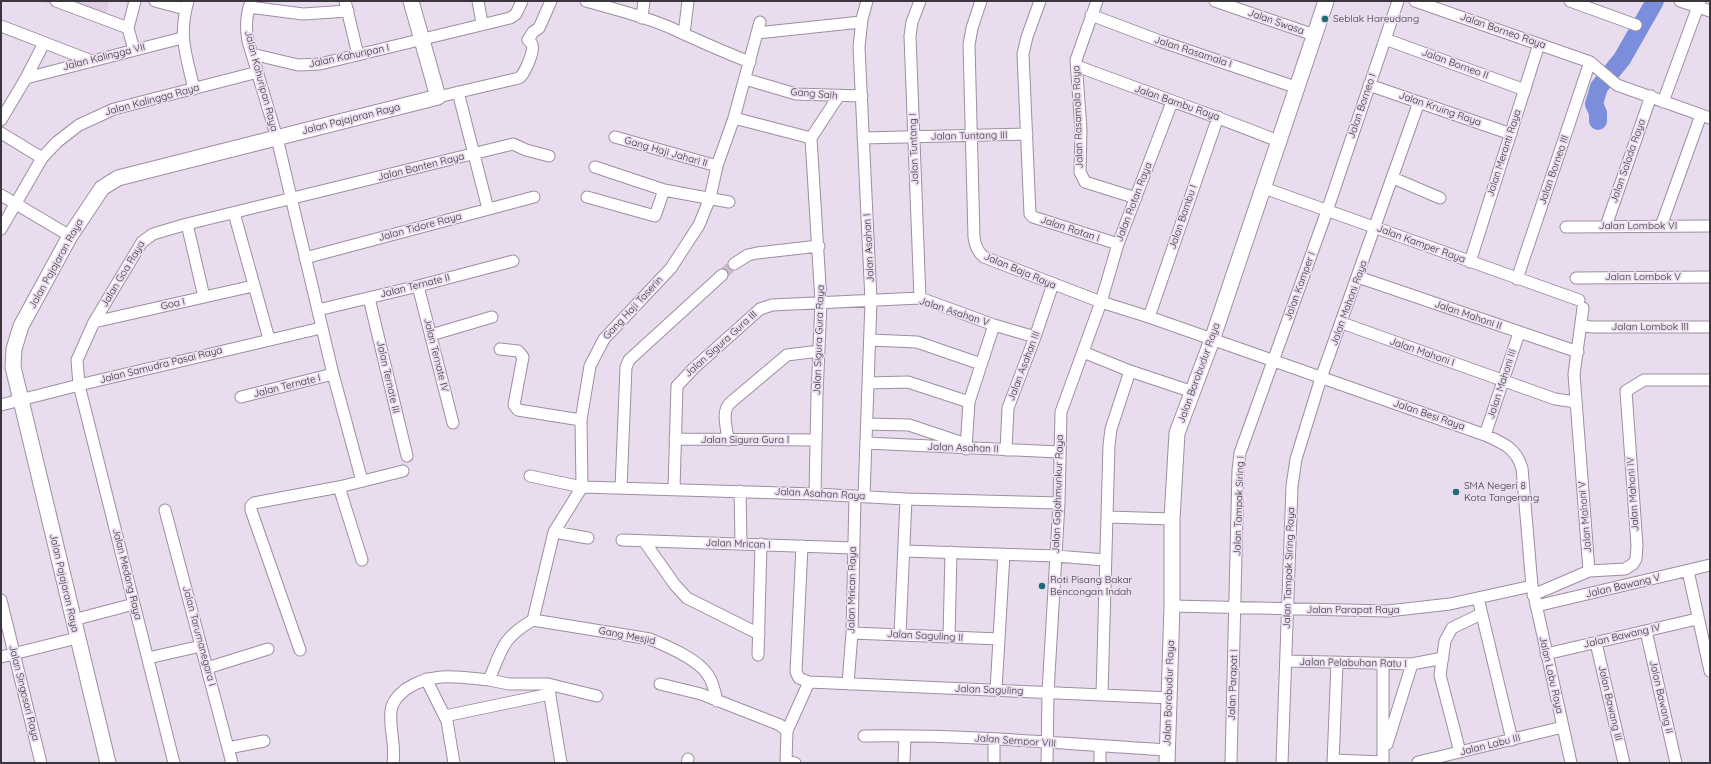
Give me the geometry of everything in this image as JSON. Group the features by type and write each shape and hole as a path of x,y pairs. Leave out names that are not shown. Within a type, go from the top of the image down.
{"street":[{"path":"56,1 128,28"},
{"path":"134,1 128,28 134,50"},
{"path":"155,1 187,5 182,24 182,38 194,89"},
{"path":"402,1 418,41"},
{"path":"411,1 418,41 433,98"},
{"path":"478,1 482,24"},
{"name":"Jalan Kahuripan I","path":"252,54 305,66 320,64 418,41 513,16 522,1"},
{"name":"Jalan Pajajaran Raya","path":"108,763 13,367 13,356 17,338 22,326 70,236 102,188 118,178 433,98 519,78 523,75 533,49 532,44 528,40 529,36 539,28 551,1"},
{"path":"586,1 624,11 750,62"},
{"path":"642,18 644,1"},
{"path":"684,34 688,1"},
{"name":"Jalan Asahan I","path":"859,496 866,444 871,301 859,47 861,22 867,1"},
{"name":"Jalan Tuntang I","path":"920,1 912,22 910,36 920,298"},
{"name":"Jalan Baja Raya","path":"981,1 972,28 969,45 974,237 978,251 984,257 1053,284 1212,340"},
{"path":"1027,134 1023,54 1027,37 1040,1"},
{"name":"Jalan Rasamala Raya","path":"1096,1 1076,56 1081,130 1080,172 1083,180 1136,198"},
{"name":"Jalan Swasa","path":"1215,1 1314,35"},
{"name":"Jalan Borobudur Raya","path":"1167,756 1172,606 1172,519 1176,443 1180,425 1212,340 1264,188 1295,87 1326,1"},
{"name":"Jalan Borneo I","path":"1327,211 1398,1"},
{"name":"Jalan Borneo Raya","path":"1415,1 1539,44 1594,65"},
{"path":"1570,1 1636,24"},
{"path":"1680,1 1699,4 1710,11"},
{"path":"250,4 303,14 346,6 358,55"},
{"name":"Jalan Kahuripan Raya","path":"250,4 246,16 246,30 277,138 321,328 362,481"},
{"path":"1664,102 1699,4"},
{"name":"Jalan Rasamala I","path":"1091,15 1160,41 1295,87"},
{"name":"Gang Haji Taserin","path":"582,487 581,420 590,366 599,346 671,268 699,224 710,198 717,166 734,118 759,28 861,22"},
{"path":"2,29 90,60"},
{"name":"Jalan Kalingga VII","path":"26,78 90,60 182,38"},
{"name":"Jalan Borneo II","path":"1385,39 1525,90"},
{"path":"1,120 26,78 44,43"},
{"name":"Jalan Meranti Raya","path":"1470,262 1539,44"},
{"path":"1594,65 1617,85 1705,116 1661,226"},
{"name":"Jalan Borneo III","path":"1517,279 1594,65"},
{"name":"Jalan Bambu Raya","path":"1076,66 1172,102 1218,117 1278,141"},
{"name":"Jalan Kalingga Raya","path":"15,204 42,158 66,134 97,115 125,106 258,72"},
{"name":"Gang Saih","path":"745,79 785,92 838,97 862,96"},
{"name":"Jalan Kruing Raya","path":"1369,84 1511,134"},
{"path":"458,92 488,210"},
{"name":"Jalan Salada Raya","path":"1606,226 1651,96"},
{"path":"734,118 811,138 838,97"},
{"name":"Jalan Rotan Raya","path":"1101,302 1118,244 1172,102"},
{"name":"Jalan Mahoni Raya","path":"1321,378 1376,228 1419,102"},
{"name":"Jalan Bambu I","path":"1149,317 1218,117"},
{"path":"1,133 42,158"},
{"name":"Jalan Tuntang III","path":"863,138 1027,134"},
{"name":"Jalan Rotan I","path":"1027,134 1031,216 1118,244"},
{"name":"Gang Haji Jahari II","path":"615,137 717,166"},
{"name":"Jalan Sigura Gura Raya","path":"811,138 819,246 821,302 816,440 816,494"},
{"name":"Jalan Banten Raya","path":"291,200 513,144 526,150 549,156"},
{"path":"595,167 664,190 728,202"},
{"path":"1393,178 1440,198"},
{"name":"Jalan Kamper Raya","path":"1264,188 1517,279 1581,304"},
{"path":"587,197 655,216 664,190"},
{"path":"1,195 70,236"},
{"name":"Jalan Tidore Raya","path":"305,258 534,197"},
{"name":"Jalan Goa Raya","path":"80,385 77,360 94,322 144,239 152,234 186,224 291,200"},
{"path":"1,229 15,204"},
{"name":"Jalan Kamper I","path":"1272,362 1327,211"},
{"path":"234,213 268,339"},
{"path":"186,224 204,297"},
{"name":"Jalan Lombok VI","path":"1566,227 1710,226"},
{"path":"734,264 757,253 819,246"},
{"name":"Jalan Ternate II","path":"318,310 418,286 512,261"},
{"path":"620,488 626,367 628,360 722,275"},
{"name":"Jalan Mahoni II","path":"1358,277 1578,352"},
{"name":"Jalan Lombok V","path":"1576,278 1710,277"},
{"name":"Jalan Asahan III","path":"1006,450 1008,408 1036,337 1053,284"},
{"name":"Goa I","path":"94,322 253,286"},
{"name":"Jalan Ternate IV","path":"418,286 453,423"},
{"name":"Jalan Ternate III","path":"369,298 407,456"},
{"name":"Jalan Asahan V","path":"871,301 920,298 994,325 1036,337"},
{"name":"Jalan Sigura Gura III","path":"674,489 677,386 694,368 760,309 772,305 871,301"},
{"name":"Jalan Gajahmunkur Raya","path":"1047,763 1048,692 1059,503 1061,412 1101,302"},
{"name":"Jalan Mahoni V","path":"1581,304 1586,326 1578,352 1574,374 1589,571"},
{"path":"431,335 492,317"},
{"name":"Jalan Mahoni I","path":"1342,323 1502,381"},
{"path":"867,424 899,424 922,430 966,446 968,402 994,325"},
{"name":"Jalan Lombok III","path":"1586,326 1710,327"},
{"name":"Jalan Samudra Pasai Raya","path":"1,405 268,339 321,328"},
{"name":"Jalan Mahoni III","path":"1485,435 1519,333"},
{"path":"870,340 917,342 981,364"},
{"name":"Jalan Besi Raya","path":"1212,340 1485,435 1510,447 1515,452 1521,464 1534,596"},
{"path":"500,349 518,351 523,357 514,405 518,410 581,420"},
{"path":"728,440 725,412 730,403 787,355 819,351"},
{"path":"1083,352 1130,371 1192,392"},
{"name":"Jalan Tampak Siring I","path":"1235,607 1239,460 1245,437 1272,362"},
{"path":"1102,694 1105,560 1111,429 1130,371"},
{"name":"Jalan Ternate I","path":"241,397 333,374"},
{"name":"Jalan Tampak Siring Raya","path":"1282,763 1293,473 1321,378"},
{"name":"Jalan Mahoni IV","path":"1589,571 1622,570 1633,564 1637,557 1625,394 1637,384 1649,379 1710,380"},
{"path":"1502,381 1555,400 1576,402"},
{"path":"868,383 908,382 968,402"},
{"name":"Jalan Medang Raya","path":"80,385 174,763"},
{"path":"919,446 922,430"},
{"name":"Jalan Sigura Gura I","path":"675,439 816,440"},
{"name":"Jalan Asahan II","path":"866,444 966,446 1006,450 1059,452"},
{"path":"300,650 251,510 251,506 254,503 339,487 403,471"},
{"name":"Jalan Asahan Raya","path":"530,476 582,487 740,491 906,499 1059,503"},
{"path":"339,487 362,560"},
{"path":"489,680 507,640 518,628 533,620 554,532 582,487"},
{"path":"740,491 741,544"},
{"name":"Jalan Mrican Raya","path":"848,684 852,633 853,548 859,496"},
{"path":"900,634 906,499"},
{"name":"Jalan Tarumanegara I","path":"165,510 232,763"},
{"path":"1107,517 1172,519"},
{"path":"554,532 588,538"},
{"name":"Jalan Mrican I","path":"622,540 853,548"},
{"path":"644,541 675,585 687,598 759,634"},
{"path":"758,656 761,544"},
{"path":"795,763 786,761 787,731 809,682 799,678 796,672 802,546"},
{"path":"904,550 1056,556 1105,560"},
{"path":"949,637 951,552"},
{"path":"996,690 1004,554"},
{"name":"Jalan Bawang V","path":"1534,596 1688,571 1710,564"},
{"path":"1534,596 1589,571"},
{"path":"1688,571 1697,618 1710,671"},
{"name":"Jalan Parapat Raya","path":"1172,606 1288,610 1388,611 1410,610 1478,598 1534,596"},
{"name":"Jalan Labu Raya","path":"1534,596 1571,763"},
{"path":"1478,598 1512,740"},
{"name":"Jalan Singosari Raya","path":"1,600 41,763"},
{"path":"73,620 134,604"},
{"name":"Jalan Parapat I","path":"1231,763 1235,607"},
{"path":"1460,752 1440,676 1445,641 1449,632 1458,624 1481,614"},
{"name":"Jalan Bawang IV","path":"1546,654 1697,618"},
{"name":"Gang Mesjid","path":"533,620 660,643 702,668 712,682 717,701"},
{"name":"Jalan Bawang II","path":"1646,631 1676,763"},
{"name":"Jalan Saguling II","path":"852,633 999,639"},
{"path":"1,657 77,638"},
{"name":"Jalan Bawang III","path":"1596,643 1624,763"},
{"path":"148,658 201,646"},
{"path":"207,668 268,649"},
{"name":"Jalan Pelabuhan Ratu I","path":"1287,661 1412,664 1443,658"},
{"path":"1337,663 1334,761 1383,760"},
{"path":"1383,664 1383,760"},
{"path":"1383,760 1412,664"},
{"path":"393,763 395,752 391,715 392,704 403,692 426,679 448,675 597,696"},
{"path":"426,679 445,716 454,763"},
{"name":"Jalan Saguling","path":"809,682 1170,698"},
{"path":"660,684 701,694 780,725 787,731"},
{"path":"445,716 549,689"},
{"path":"549,689 561,763"},
{"name":"Jalan Labu III","path":"1418,762 1562,727"},
{"name":"Jalan Sempor VIII","path":"864,736 994,739 1100,746 1167,756"},
{"path":"904,763 905,736"},
{"path":"994,739 994,763"},
{"path":"228,748 264,741"},
{"path":"1100,746 1100,763"}],"shaded area":[{"path":"36,1 109,1 106,16"}],"waterway":[{"path":"1598,121 1598,113 1594,104 1599,87 1622,59 1655,1"}],"tunnel":[{"path":"722,275 734,264"}],"place":[{"name":"Seblak Hareudang","path":"1325,19"},
{"name":"SMA Negeri 8 Kota Tangerang","path":"1456,492"},
{"name":"Roti Pisang Bakar Bencongan Indah","path":"1042,586"}]}
